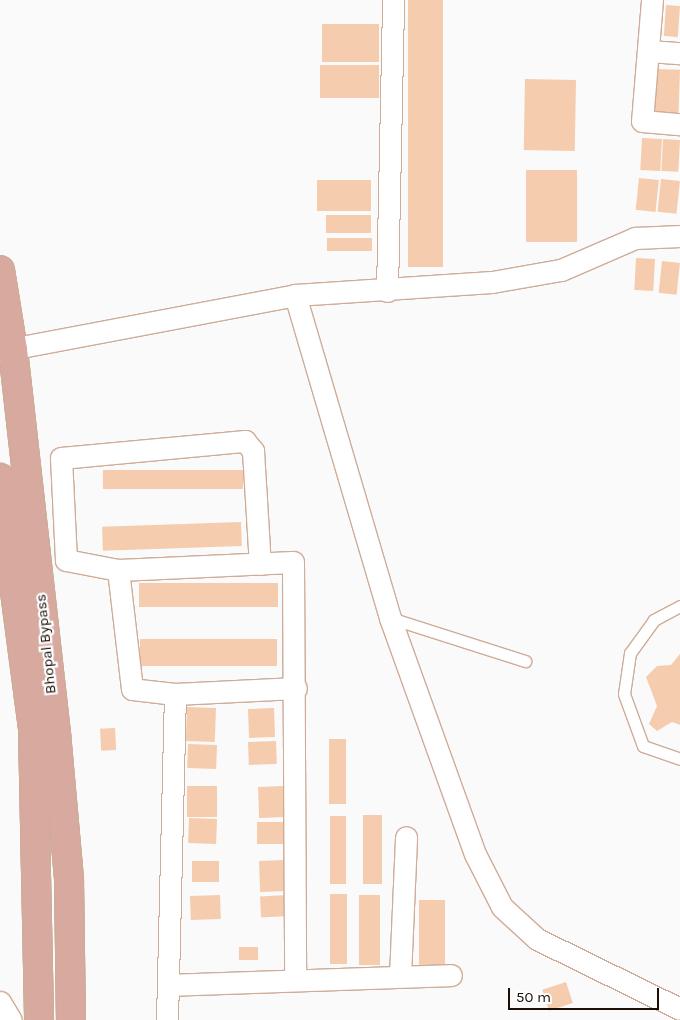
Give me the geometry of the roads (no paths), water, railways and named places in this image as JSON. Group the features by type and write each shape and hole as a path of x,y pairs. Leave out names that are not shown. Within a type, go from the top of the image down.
{"main road":[{"name":"Bhopal Bypass","path":"0,270 6,350 58,753 69,880 71,1020"},
{"name":"Bhopal Bypass","path":"1,490 33,730 39,1020"}],"street":[{"path":"387,290 393,0"},
{"path":"652,0 642,121 680,124"},
{"path":"649,52 680,53"},
{"path":"6,350 295,295 492,282 561,270 635,238 680,236"},
{"path":"295,295 390,618 476,854 502,907 537,939 680,1009"},
{"path":"260,564 253,451 245,441 60,458 66,560 118,570 260,564 293,562 296,688 295,978"},
{"path":"118,570 132,689 175,694 296,688"},
{"path":"167,1020 175,694"},
{"path":"400,976 406,837"},
{"path":"169,985 295,978 451,975"},
{"path":"0,1002 11,1020"}],"lane":[{"path":"680,606 654,620 630,653 624,694 643,746 680,758"},
{"path":"390,618 525,662"}]}
